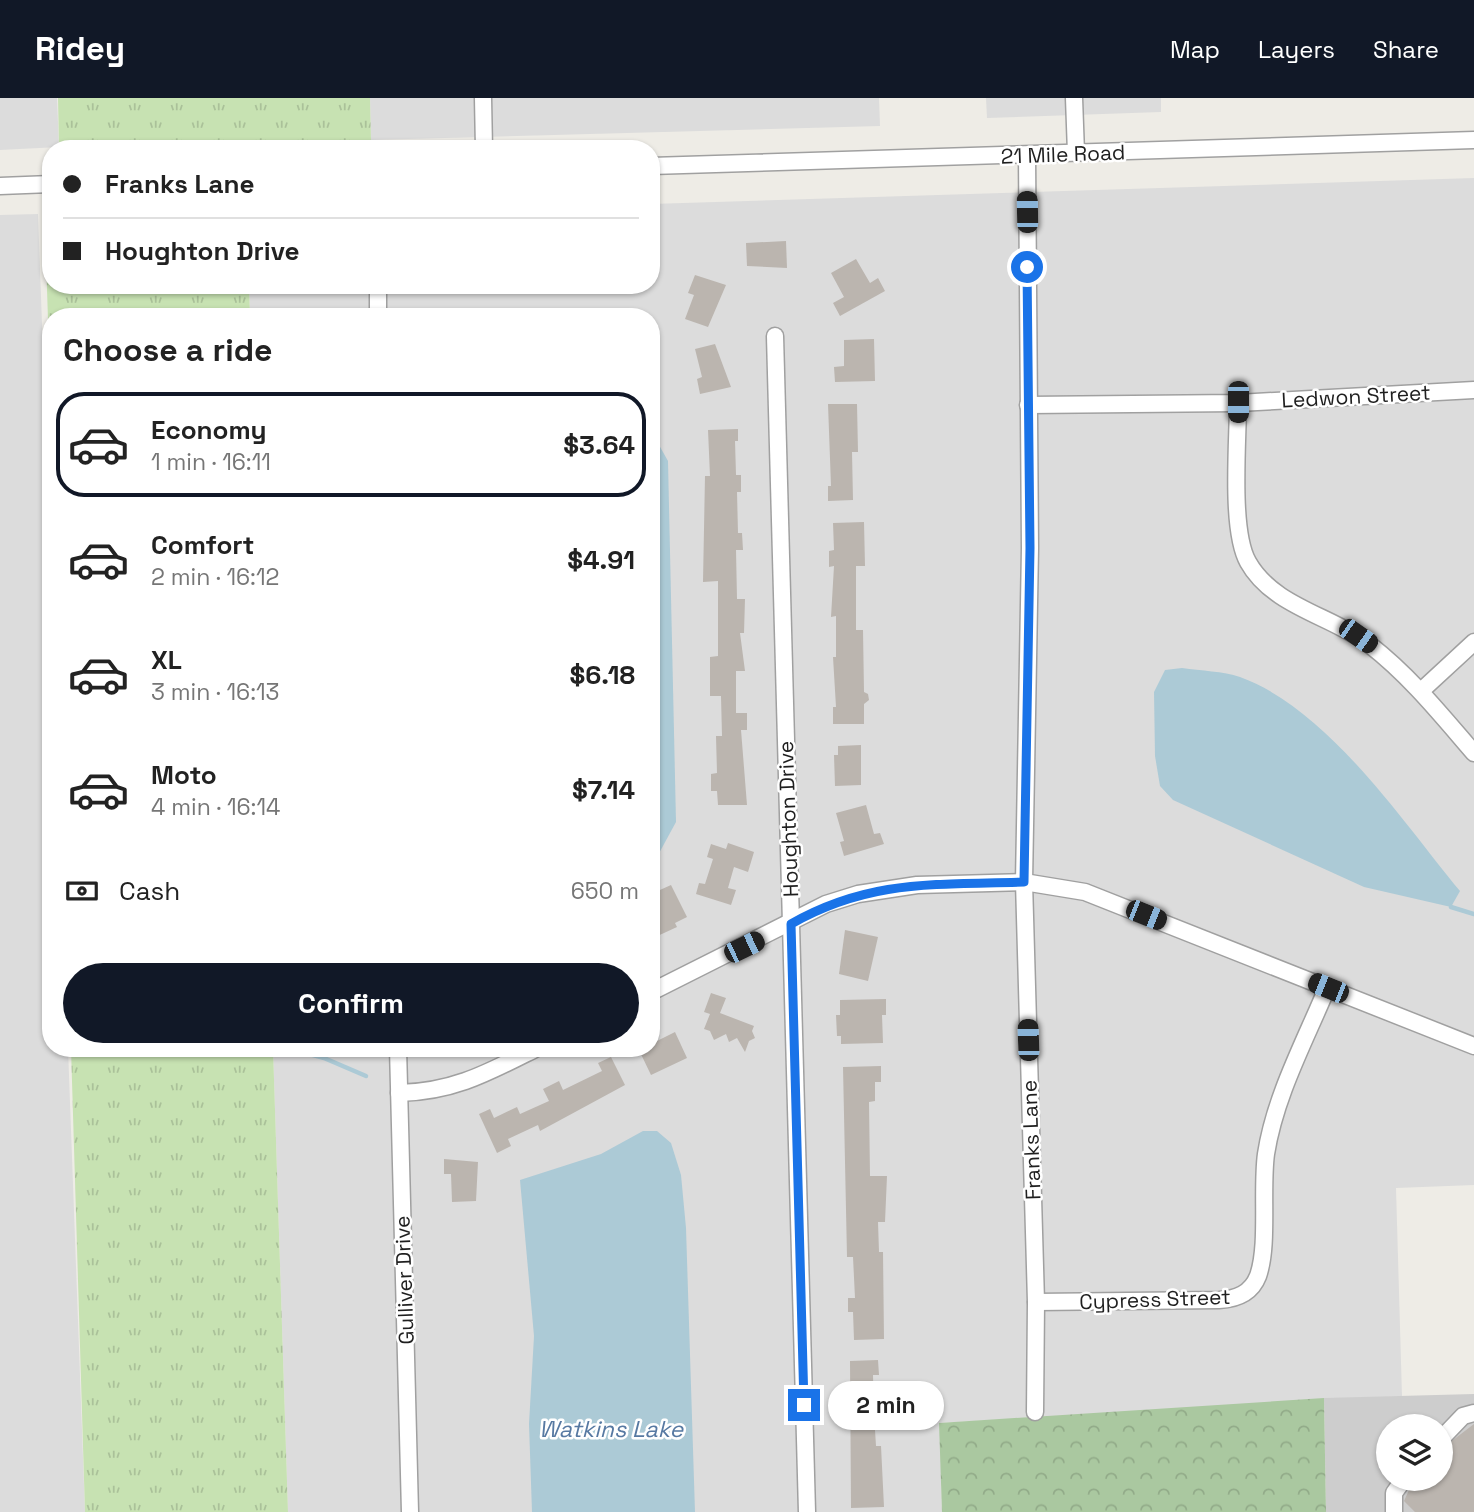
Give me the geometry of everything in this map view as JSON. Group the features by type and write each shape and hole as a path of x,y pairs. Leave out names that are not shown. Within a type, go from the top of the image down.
{"street":[{"path":"483,98 484,140"},
{"path":"1074,98 1076,153"},
{"name":"21 Mile Road","path":"660,166 1474,140"},
{"name":"Franks Lane","path":"1027,155 1030,548 1024,882 1035,1302 1035,1412"},
{"path":"0,186 42,184"},
{"name":"Houghton Drive","path":"775,336 807,1512"},
{"name":"Ledwon Street","path":"1028,405 1238,402 1474,390"},
{"path":"1238,402 1239,522 1247,561 1268,585 1315,616 1358,636 1421,691 1474,753"},
{"path":"1421,691 1474,642"},
{"path":"660,988 791,924 826,904 880,890 917,885 1024,882 1085,892 1474,1046"},
{"name":"Cypress Street","path":"1035,1302 1219,1300 1231,1299 1248,1290 1258,1276 1261,1263 1263,1184 1270,1134 1328,988"},
{"name":"Gulliver Drive","path":"398,1057 410,1512"},
{"path":"399,1093 433,1092 454,1086 517,1057"},
{"path":"1453,1426 1463,1416 1474,1413"},
{"path":"1394,1512 1395,1491"}],"shaded area":[{"path":"0,98 57,98 59,140 42,140 42,148 0,150"},
{"path":"370,98 879,98 880,126 371,140"},
{"path":"986,98 1161,98 1161,112 987,118"},
{"path":"1474,178 1474,1185 1396,1188 1402,1396 940,1423 942,1512 288,1512 273,1057 660,1057 660,308 250,308 249,294 660,294 660,204"},
{"path":"38,214 42,324 42,1057 68,1057 85,1512 0,1512 0,215"},
{"path":"1474,1394 1474,1512 1326,1512 1324,1398"}],"green space":[{"path":"58,98 370,98 371,140 59,140"},
{"path":"47,294 249,294 250,308 48,308"},
{"path":"71,1057 273,1057 288,1512 85,1512"},
{"path":"1324,1398 1326,1512 942,1512 939,1423"}],"water":[{"path":"660,447 668,461 676,822 660,851"},
{"path":"1182,668 1240,677 1272,693 1303,714 1333,740 1388,801 1460,891 1451,907 1364,887 1173,800 1160,786 1155,756 1154,692 1165,670"},
{"name":"Watkins Lake","path":"643,1131 657,1131 671,1143 681,1175 686,1228 695,1512 532,1512 529,1424 534,1336 520,1180 601,1154"}],"building":[{"path":"786,241 787,268 747,266 746,243"},
{"path":"856,259 870,283 878,278 885,291 840,316 833,303 844,297 831,273"},
{"path":"695,275 726,285 708,327 685,319 694,295 688,293"},
{"path":"874,339 875,381 835,382 834,367 844,366 844,340"},
{"path":"715,344 731,387 700,394 697,379 702,377 695,349"},
{"path":"828,404 857,404 858,452 852,452 853,500 828,501 828,486 831,486"},
{"path":"738,429 738,441 735,441 736,475 741,475 741,492 737,492 738,533 742,533 743,550 736,550 737,599 745,599 744,633 740,633 745,671 736,671 736,713 747,713 747,730 741,730 747,805 718,805 717,791 711,791 711,774 717,773 716,736 722,736 721,696 710,696 710,657 718,656 718,581 703,582 705,476 710,476 708,430"},
{"path":"864,522 865,566 856,566 856,630 863,630 864,692 868,694 869,700 864,704 864,724 833,724 833,707 836,707 833,657 836,657 836,616 831,617 834,566 829,567 829,551 834,550 833,523"},
{"path":"861,745 861,785 835,786 834,755 838,755 838,746"},
{"path":"866,805 874,834 880,833 884,844 844,856 840,842 844,841 836,813"},
{"path":"728,843 754,852 748,872 734,867 728,888 736,890 731,905 696,894 699,883 705,884 713,859 707,857 711,844 726,849"},
{"path":"671,885 687,917 675,923 677,927 660,935 660,890"},
{"path":"845,930 878,937 868,981 839,974"},
{"path":"711,993 726,998 720,1013 754,1026 752,1031 755,1038 749,1041 745,1052 737,1038 729,1042 726,1034 714,1040 710,1031 704,1029 710,1014 704,1012"},
{"path":"886,999 886,1015 882,1015 883,1043 841,1044 841,1036 837,1036 836,1015 840,1015 840,1000"},
{"path":"675,1032 687,1058 651,1075 642,1057 660,1057 660,1040"},
{"path":"611,1057 625,1085 540,1131 538,1125 508,1139 511,1146 497,1153 479,1114 490,1109 494,1118 517,1107 520,1114 549,1101 543,1089 559,1081 563,1090 602,1071 598,1063"},
{"path":"881,1066 881,1082 875,1082 875,1101 869,1102 870,1176 887,1176 885,1222 878,1222 879,1252 883,1252 884,1339 854,1340 853,1312 848,1312 848,1298 855,1298 853,1257 847,1257 843,1067"},
{"path":"444,1159 478,1162 476,1201 452,1202 451,1174 444,1174"},
{"path":"878,1360 879,1375 873,1375 874,1414 876,1446 881,1446 884,1507 851,1508 850,1361"},
{"path":"1474,1424 1474,1512 1415,1512 1404,1501 1409,1491 1453,1491 1453,1440"}],"waterway":[{"path":"1451,907 1474,914"},
{"path":"320,1057 366,1076"}],"route":[{"path":"804,1405 791,924 826,904 891,888 1024,882 1030,548 1027,267"}]}
